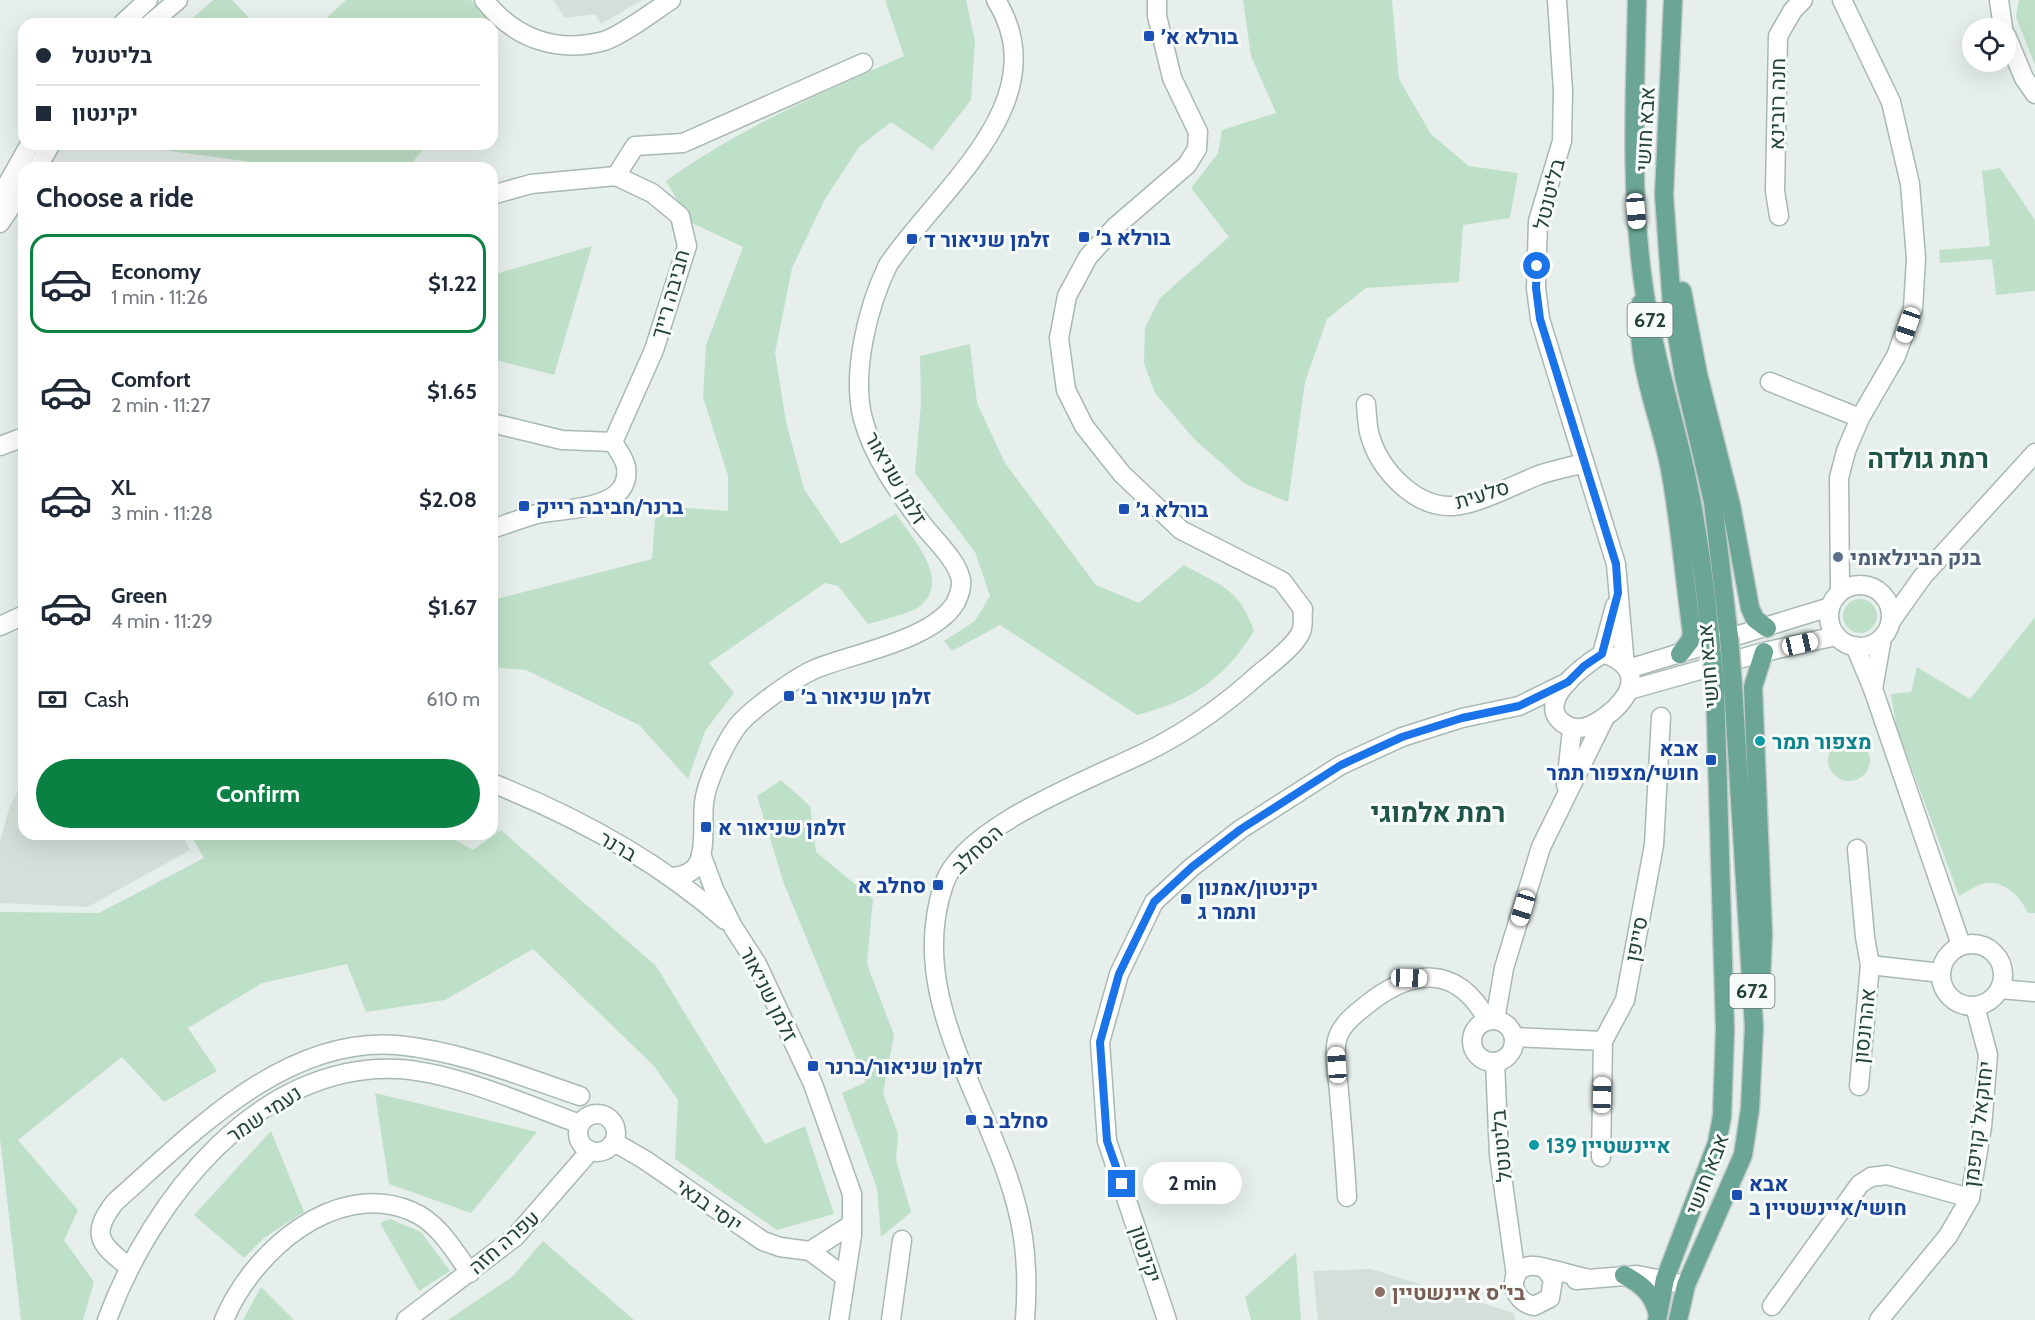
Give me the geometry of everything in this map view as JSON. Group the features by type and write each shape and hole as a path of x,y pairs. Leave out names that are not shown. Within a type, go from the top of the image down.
{"main road":[{"name":"אבא חושי","path":"1637,0 1636,211 1643,283 1663,387 1681,454 1733,686 1754,1027 1749,1119 1743,1155 1686,1285 1678,1320"},
{"name":"אבא חושי","path":"1657,1316 1665,1279 1717,1143 1722,1116 1725,1030 1715,685 1720,636 1713,502 1684,377 1672,306 1664,195 1672,0"},
{"path":"1664,195 1694,353 1731,505 1750,608 1755,619 1767,628"},
{"path":"1643,283 1638,327 1642,356 1669,464 1692,633 1690,641 1680,654"},
{"path":"1754,1027 1761,994 1763,934 1753,687 1764,652"},
{"path":"1624,1275 1642,1285 1653,1298 1657,1316"}],"street":[{"path":"128,18 148,0"},
{"path":"157,18 178,0"},
{"path":"484,0 511,28 535,40 561,46 605,41 672,0"},
{"name":"זלמן שניאור","path":"839,1320 852,1224 852,1194 813,1084 757,964 733,927 714,889 701,854 704,800 718,762 736,727 768,700 813,670 924,630 944,616 961,591 961,579 951,562 896,486 871,442 863,416 860,390 866,330 878,287 888,265 992,133 1008,94 1013,63 1012,32 996,0"},
{"name":"הסחלב","path":"1025,1320 1023,1236 1009,1186 950,1033 936,984 932,948 935,914 945,881 957,862 1013,817 1043,800 1155,748 1236,695 1281,655 1301,631 1303,609 1282,581 1181,530 1122,474 1084,426 1066,390 1059,338 1066,296 1088,257 1115,227 1187,165 1197,149 1198,132 1172,78 1157,16 1157,0"},
{"name":"בליטנטל","path":"1557,0 1563,91 1562,141 1538,220 1536,288 1540,319 1616,564 1626,667"},
{"name":"חנה רובינא","path":"1779,216 1775,191 1778,36 1792,10 1803,0"},
{"path":"1842,0 1891,102 1910,184 1916,258 1913,309 1910,318 1896,356 1860,418 1845,451 1839,478 1837,504 1841,595 1831,627 1836,636 1855,646 1874,644 1882,638"},
{"path":"1999,0 2002,18"},
{"path":"2016,60 2035,94"},
{"path":"498,193 531,184 616,176 635,146 683,143 862,63"},
{"name":"חביבה רייך","path":"613,442 654,350 687,246 680,216 652,193 616,176"},
{"path":"0,223 14,185"},
{"path":"1770,382 1860,418"},
{"name":"סלעית","path":"1366,404 1369,434 1376,453 1413,495 1434,503 1453,506 1542,474 1584,463"},
{"path":"498,424 562,440 613,442 626,465 625,483 616,494 601,503 577,510 537,514 498,527"},
{"path":"0,446 18,439"},
{"path":"1873,689 1882,638 1891,621 1923,576 2035,453"},
{"path":"1881,593 1923,576"},
{"path":"1626,667 1680,654 1767,628 1862,585 1881,593 1891,611 1891,621"},
{"name":"בליטנטל","path":"1602,654 1618,593"},
{"path":"0,626 18,618"},
{"path":"1347,1197 1335,1045 1347,1021 1380,993 1409,978 1435,979 1457,984 1470,993 1491,1020 1507,1025 1514,1037 1514,1044 1508,1056 1495,1062 1482,1059 1473,1048 1472,1041 1476,1028 1491,1020 1504,968 1541,847 1605,717 1629,690 1764,652 1836,636"},
{"path":"1855,646 1873,689 1961,945"},
{"path":"1605,717 1586,727 1572,729 1559,720 1554,713 1558,696 1584,666 1602,654 1611,655 1626,667 1630,675 1629,690"},
{"name":"יקינטון","path":"1167,1320 1107,1141 1100,1042 1119,974 1154,902 1192,867 1241,829 1341,765 1402,737 1462,718 1519,706 1568,682"},
{"name":"יקינטון","path":"1519,706 1554,713"},
{"name":"סייפן","path":"1601,1157 1603,1041 1625,1000 1654,845 1661,717"},
{"path":"1565,796 1572,729"},
{"name":"ברנר","path":"498,785 544,804 673,877 733,927"},
{"name":"אהרונסון","path":"1857,849 1865,937 1870,965 1859,1086"},
{"path":"673,877 681,876 694,868 701,854"},
{"path":"1972,943 1992,950 2003,968 2000,989 1985,1004 1975,1006 1955,1001 1947,993 1941,973 1947,956 1961,945 1972,943"},
{"name":"אהרונסון","path":"1870,965 1941,973"},
{"path":"2000,989 2035,992"},
{"name":"יחזקאל קויפמן","path":"1879,1320 1948,1236 1970,1198 1982,1127 1988,1055 1975,1006"},
{"path":"1514,1037 1603,1041"},
{"path":"129,1267 110,1252 100,1233 101,1220 115,1202 229,1102 262,1081 300,1064 331,1053 363,1047 396,1045 489,1065 580,1096"},
{"name":"בליטנטל","path":"1495,1062 1499,1155 1516,1276"},
{"name":"נעמי שמר","path":"107,1320 129,1267 155,1224 208,1155 257,1113 278,1099 311,1083 372,1068 401,1069 475,1088 580,1124"},
{"path":"595,1114 606,1116 617,1130 614,1142 602,1152 591,1151 581,1143 578,1137 580,1124 595,1114"},
{"name":"יוסי בנאי","path":"614,1142 645,1160 763,1241 780,1247 810,1251 845,1277"},
{"name":"עפרה חזה","path":"406,1320 515,1237 591,1151"},
{"path":"1773,1306 1860,1184 1871,1177 1887,1175 1970,1198"},
{"path":"224,1320 244,1284 290,1237 314,1219 340,1208 365,1202 396,1206 412,1211 429,1222 444,1237 470,1273"},
{"path":"810,1251 852,1224"},
{"name":"בליטנטל","path":"1509,1229 1520,1251 1539,1267"},
{"path":"891,1320 902,1240"},
{"path":"1586,1278 1553,1292 1546,1302 1531,1312 1514,1289 1516,1276 1526,1267 1539,1267 1586,1278 1624,1275 1665,1279 1686,1285"},
{"path":"1539,1267 1553,1279 1553,1292"}],"shaded area":[{"path":"553,0 642,0 601,24 595,14 565,18"},
{"path":"18,791 18,840 184,840 190,850 88,907 0,903 0,841 10,805"},
{"name":"בי\"ס איינשטיין","path":"1371,1269 1514,1313 1515,1320 1318,1320 1313,1271"}],"green space":[{"path":"213,0 232,0 249,18 193,18"},
{"path":"346,0 471,0 486,18 326,18"},
{"path":"885,0 966,0 975,41 971,100 932,150 891,122 859,147 825,199 792,268 775,353 786,422 804,489 841,544 896,514 926,559 931,572 932,584 929,596 915,609 868,624 838,586 825,583 709,663 734,693 705,731 688,779 639,725 526,670 498,668 498,598 652,559 655,519 674,507 728,511 728,476 703,397 706,345 743,247 690,222 666,181 722,144 752,128 904,56"},
{"path":"1243,0 1392,0 1399,79 1431,134 1469,166 1518,173 1510,218 1463,225 1459,282 1366,288 1327,319 1305,382 1288,502 1245,484 1194,439 1155,393 1144,363 1145,327 1160,298 1229,237 1191,188 1218,153 1222,130 1276,113 1251,56"},
{"path":"2019,0 2035,0 2035,65 2016,17"},
{"path":"163,150 422,150 413,162 250,162"},
{"path":"2000,168 2035,220 2035,291 1996,295 1992,259 1940,263 1939,250 1990,246 1982,171"},
{"path":"592,246 554,375 498,361 498,273"},
{"path":"970,344 977,403 1005,463 1096,585 1139,603 1184,565 1227,590 1242,606 1254,631 1231,662 1205,686 1174,703 1137,715 1000,625 952,651 944,641 975,621 990,596 975,552 915,473 921,403 920,356"},
{"path":"1860,599 1872,604 1877,616 1872,628 1860,633 1848,628 1843,616 1848,604"},
{"path":"2035,617 2035,913 2028,913 2012,891 1993,883 1976,886 1959,896 1896,725 1891,694 1911,692 1917,667 1970,699"},
{"path":"1849,739 1857,740 1864,745 1869,752 1869,768 1864,775 1857,780 1849,781 1841,780 1834,775 1829,768 1828,760 1829,752 1834,745 1841,740"},
{"path":"781,780 810,806 816,852 873,899 867,964 894,1035 883,1093 898,1134 896,1160 911,1212 881,1237 877,1188 842,1093 866,1082 784,884 757,796"},
{"path":"501,830 656,966 765,1144 805,1126 834,1214 777,1230 675,1159 678,1100 654,1066 533,949 445,1000 366,1012 347,964 262,983 188,1028 217,1071 164,1102 122,1057 18,1140 78,1210 64,1240 94,1282 83,1320 21,1320 0,1138 0,912 99,913 204,858 194,840 456,840 473,850 487,840 498,840 498,832"},
{"path":"375,1093 537,1132 471,1213 389,1184"},
{"path":"271,1131 304,1212 265,1237 244,1258 194,1215"},
{"path":"390,1219 421,1232 450,1271 419,1291 380,1223"},
{"path":"543,1241 634,1320 448,1320 512,1277"},
{"path":"1296,1253 1301,1320 1251,1320 1245,1297"},
{"path":"261,1287 294,1320 243,1320"}],"place":[{"name":"בורלא א׳","path":"1149,36"},
{"name":"בורלא ב׳","path":"1084,237"},
{"name":"זלמן שניאור ד","path":"912,239"},
{"name":"ברנר/חביבה רייק","path":"524,506"},
{"name":"בורלא ג׳","path":"1124,509"},
{"name":"בנק הבינלאומי","path":"1838,557"},
{"name":"זלמן שניאור ב׳","path":"789,696"},
{"name":"מצפור תמר","path":"1760,741"},
{"name":"אבא חושי/מצפור תמר","path":"1711,760"},
{"name":"זלמן שניאור א","path":"706,827"},
{"name":"סחלב א","path":"938,885"},
{"name":"יקינטון/אמנון ותמר ג","path":"1186,899"},
{"name":"זלמן שניאור/ברנר","path":"813,1066"},
{"name":"סחלב ב","path":"971,1120"},
{"name":"איינשטיין 139","path":"1534,1145"},
{"name":"אבא חושי/איינשטיין ב","path":"1737,1195"},
{"name":"בי\"ס איינשטיין","path":"1380,1292"}],"district":[{"name":"רמת גולדה","path":"1928,458"},
{"name":"רמת אלמוגי","path":"1438,812"}],"route":[{"path":"1122,1184 1107,1141 1100,1042 1119,974 1154,902 1192,867 1241,829 1341,765 1402,737 1462,718 1519,706 1568,682 1584,666 1602,654 1618,593 1616,564 1540,319 1536,288 1537,266"}]}
